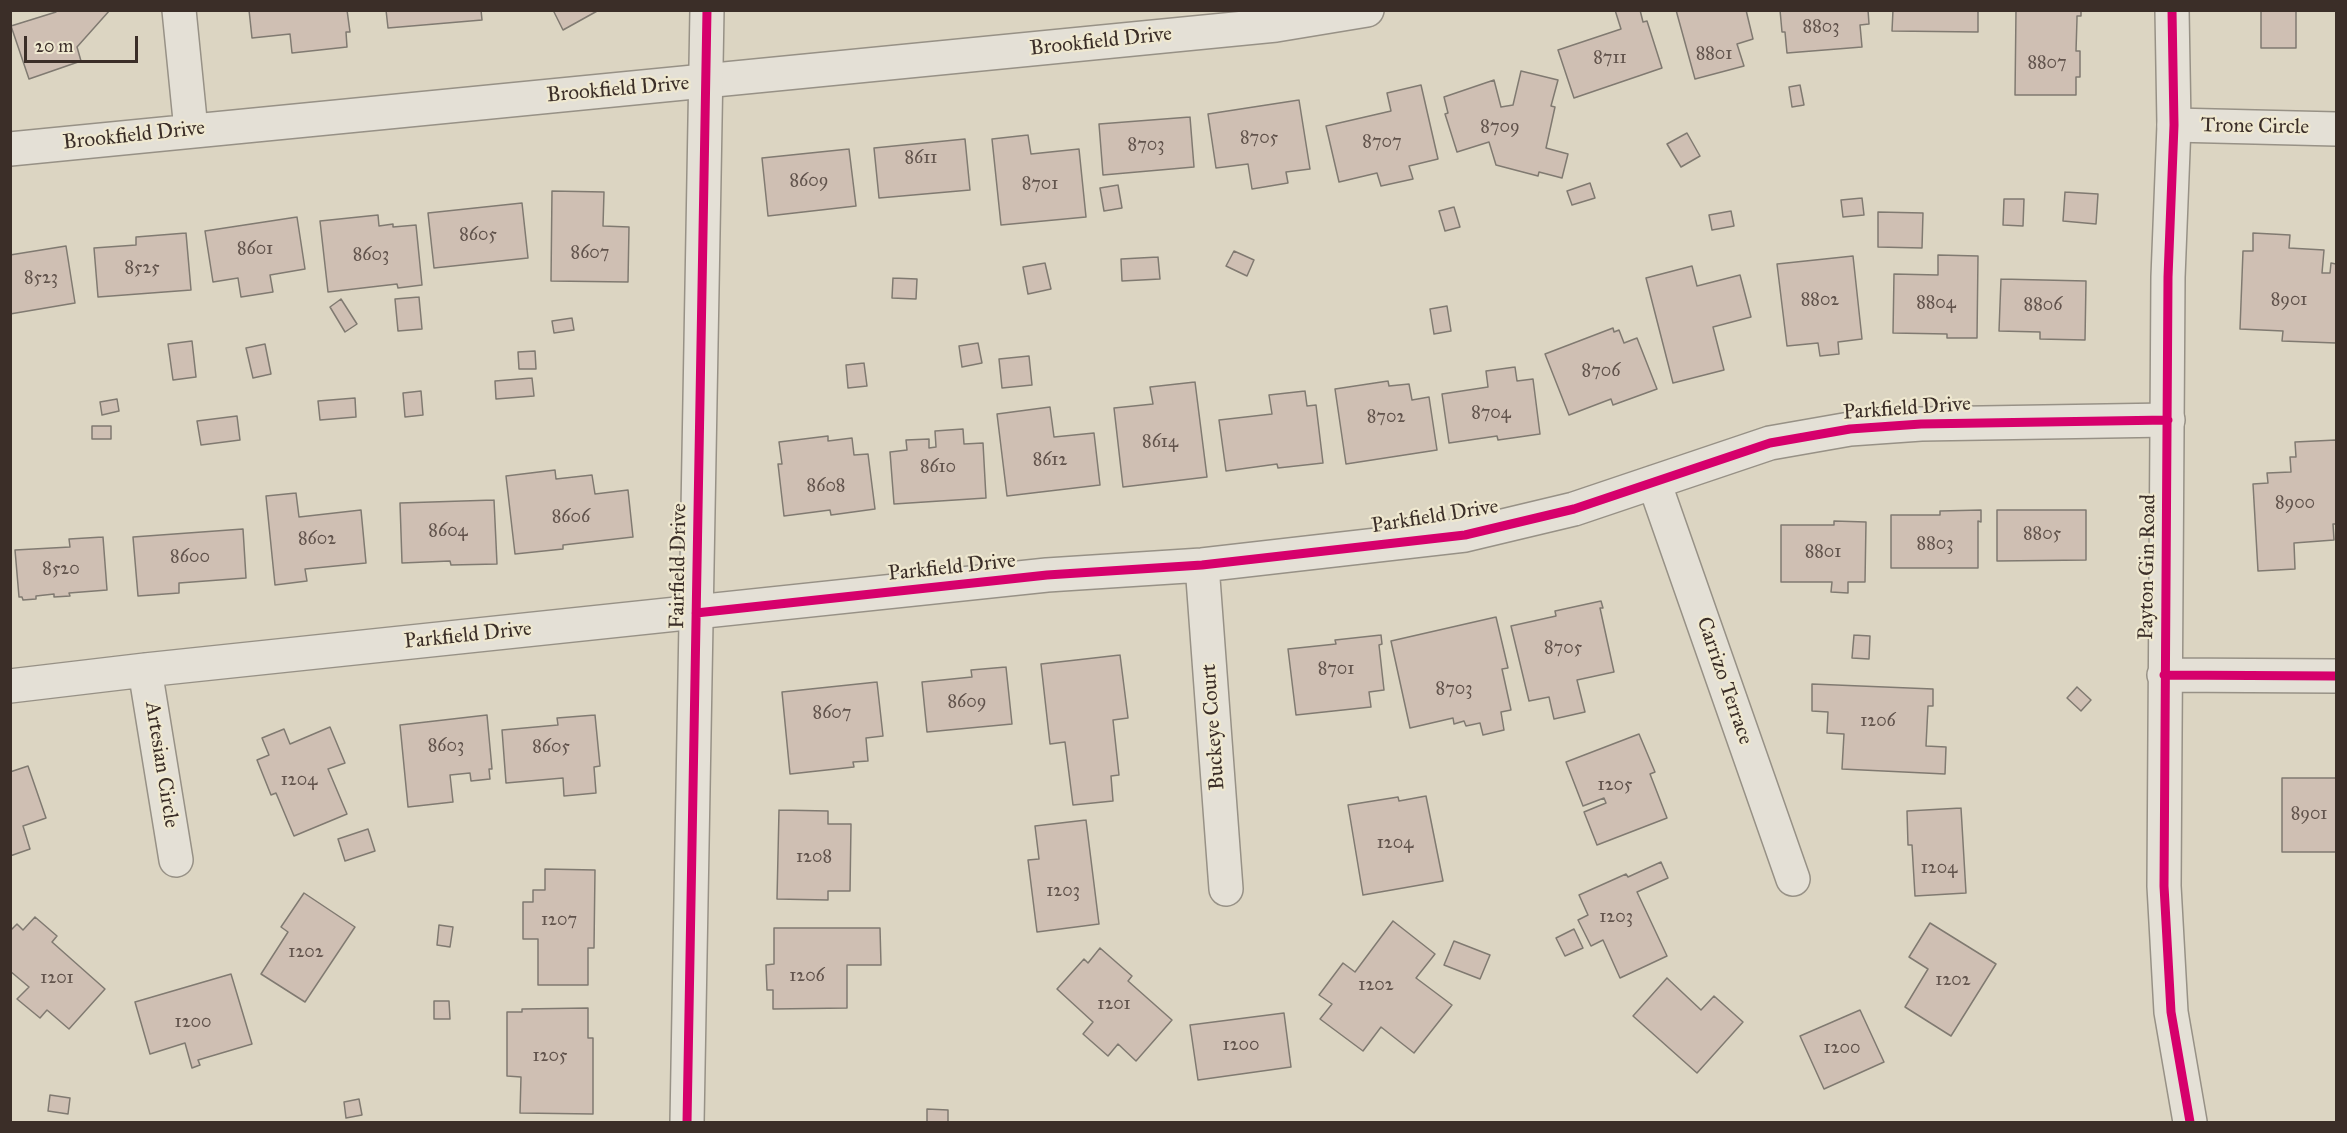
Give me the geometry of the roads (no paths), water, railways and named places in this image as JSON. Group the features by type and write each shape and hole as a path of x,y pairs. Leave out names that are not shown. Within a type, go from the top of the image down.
{"street":[{"path":"179,10 191,130"},
{"name":"Fairfield Drive","path":"687,1122 707,10"},
{"name":"Brookfield Drive","path":"10,149 1276,25 1367,10"},
{"name":"Payton Gin Road","path":"2172,10 2174,125 2168,278 2164,886 2170,1002 2190,1122"},
{"name":"Trone Circle","path":"2174,125 2337,129"},
{"name":"Parkfield Drive","path":"10,686 1047,575 1202,564 1465,535 1574,509 1770,443 1850,429 1922,424 2168,420"},
{"name":"Carrizo Terrace","path":"1654,482 1793,879"},
{"name":"Buckeye Court","path":"1202,564 1226,889"},
{"name":"Artesian Circle","path":"145,670 176,860"},
{"path":"2164,675 2337,676"}]}
